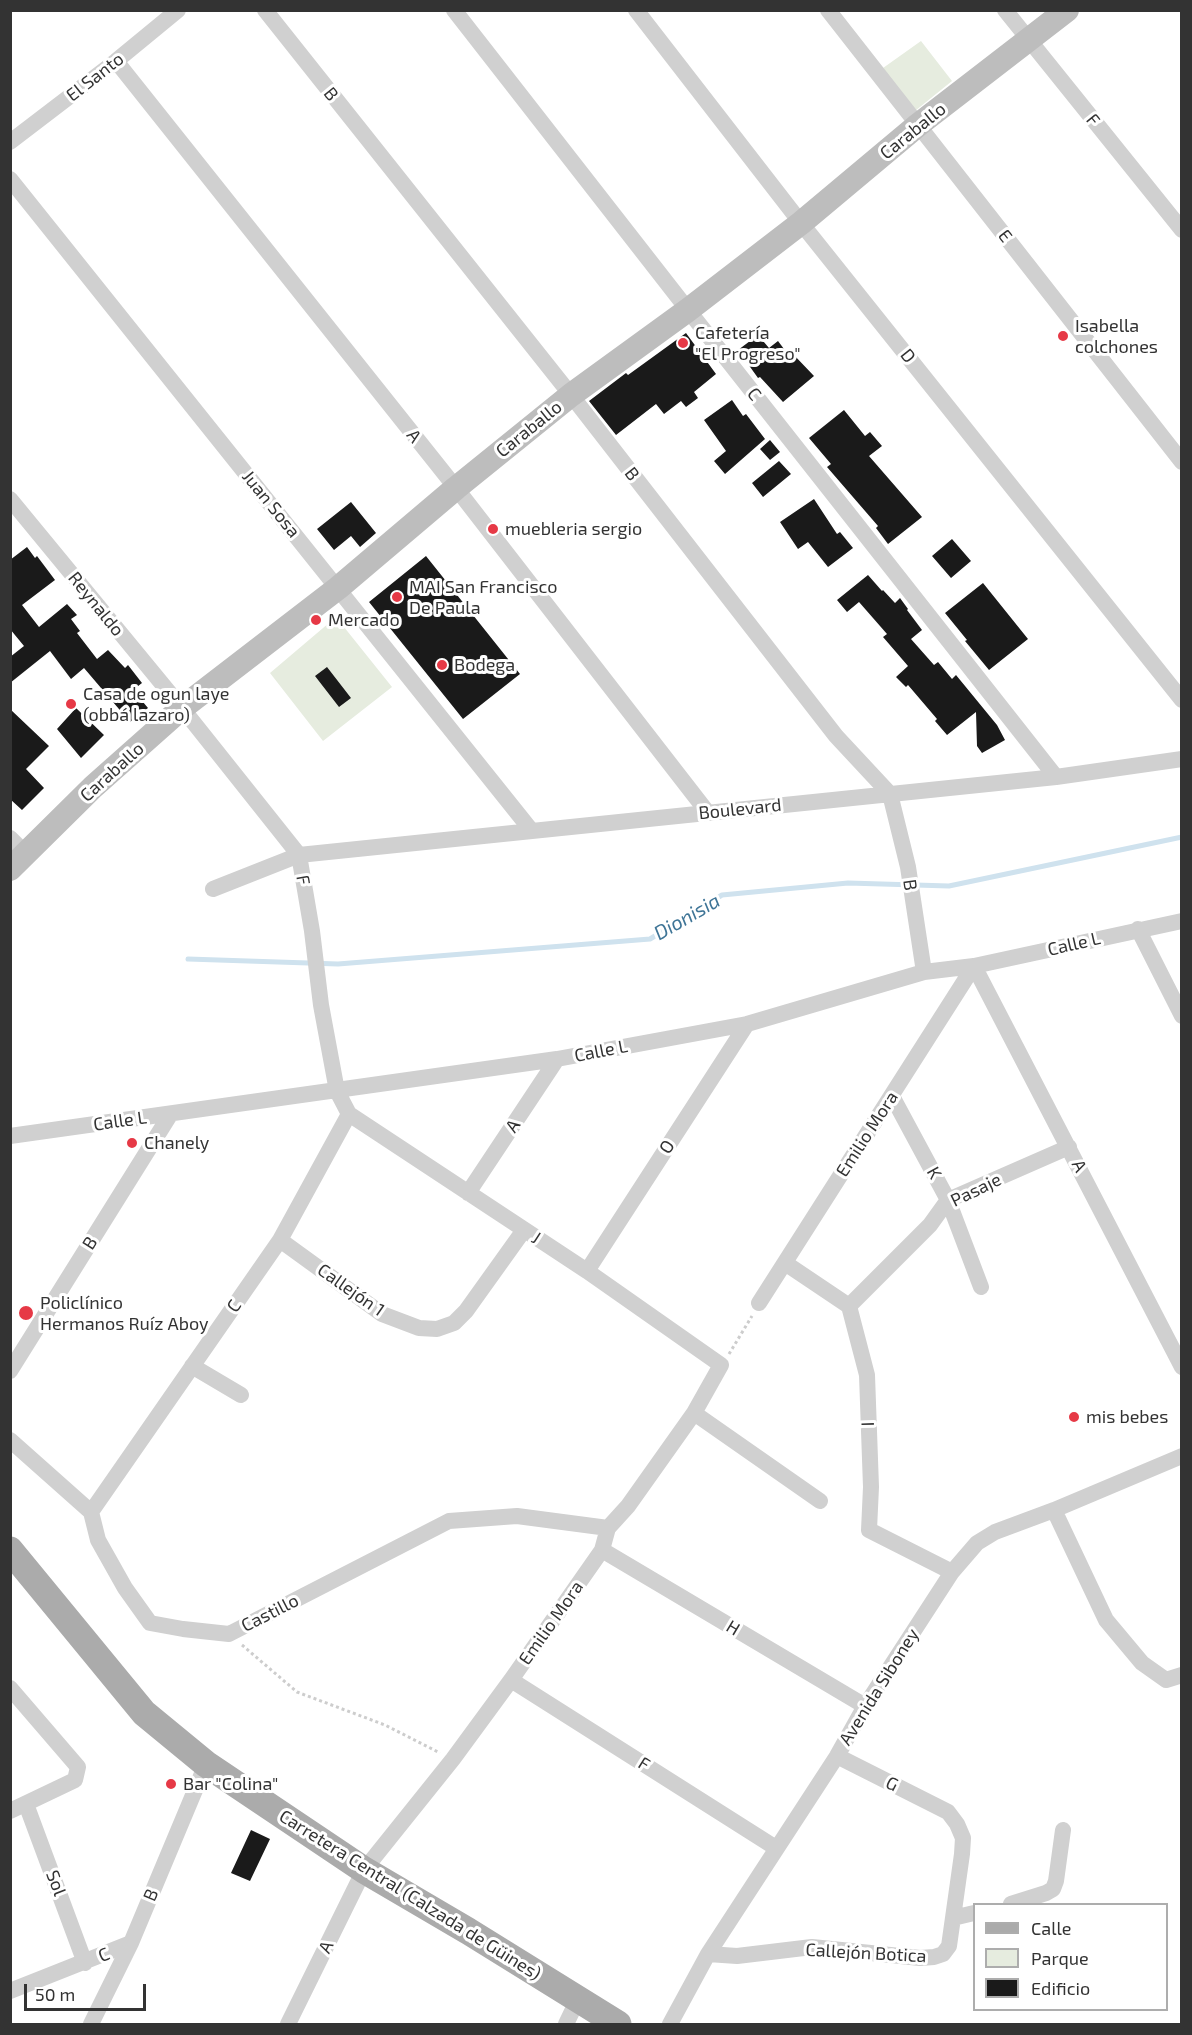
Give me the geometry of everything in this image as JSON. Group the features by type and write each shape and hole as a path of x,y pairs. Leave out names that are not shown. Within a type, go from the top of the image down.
{"main road":[{"name":"Carretera Central (Calzada de Güines)","path":"10,1551 144,1713 206,1764 364,1870 618,2025"}],"street":[{"name":"El Santo","path":"10,142 178,10"},
{"name":"B","path":"264,10 571,395 836,736 890,794 908,867 924,972"},
{"name":"C","path":"454,10 1056,777"},
{"name":"D","path":"636,10 801,223 1182,700"},
{"name":"E","path":"828,10 1182,462"},
{"name":"F","path":"1005,10 1182,230"},
{"name":"Caraballo","path":"16,854 182,708 338,588 571,395 688,310 801,223 918,125 1067,10"},
{"name":"A","path":"116,61 456,488 708,813"},
{"name":"Juan Sosa","path":"10,179 531,830"},
{"name":"Reynaldo","path":"10,499 182,708"},
{"name":"F","path":"182,708 299,855 312,931 321,1005 337,1090"},
{"name":"Boulevard","path":"213,890 299,855 1056,777 1182,759"},
{"name":"Calle L","path":"10,1136 557,1059 747,1024 924,972 974,966 1182,921"},
{"path":"1138,929 1182,1016"},
{"name":"A","path":"974,966 1182,1367"},
{"name":"Emilio Mora","path":"759,1303 974,966"},
{"name":"O","path":"587,1271 747,1024"},
{"name":"A","path":"468,1193 557,1059"},
{"path":"337,1090 348,1114"},
{"name":"K","path":"892,1096 948,1200 981,1287"},
{"name":"B","path":"10,1371 170,1114"},
{"name":"C","path":"92,1512 280,1240 348,1114"},
{"name":"J","path":"348,1114 587,1271 721,1365"},
{"name":"Pasaje","path":"849,1306 930,1225 948,1200 1069,1147"},
{"name":"Callejón 1","path":"280,1240 382,1314 419,1328 437,1329 454,1323 466,1311 524,1230"},
{"path":"785,1263 849,1306"},
{"name":"I","path":"849,1306 867,1375 871,1487 869,1530 952,1572"},
{"name":"Emilio Mora","path":"364,1870 453,1759 511,1680 602,1550 608,1528 628,1506 694,1413 721,1365"},
{"path":"192,1366 241,1395"},
{"path":"694,1413 820,1501"},
{"path":"10,1440 92,1512"},
{"name":"Avenida Siboney","path":"670,2025 708,1954 837,1756 865,1706 952,1572 977,1543 995,1532 1054,1510 1182,1456"},
{"path":"1054,1510 1106,1620 1142,1663 1174,1678"},
{"name":"Castillo","path":"92,1512 98,1540 125,1588 150,1623 229,1634 449,1521 517,1516 608,1528"},
{"name":"H","path":"602,1550 865,1706"},
{"name":"F","path":"511,1680 776,1848"},
{"path":"10,1688 78,1767 75,1780 18,1807"},
{"name":"G","path":"837,1756 948,1812 957,1824 963,1838 953,1918"},
{"name":"B","path":"91,2025 131,1943 206,1764"},
{"name":"Sol","path":"18,1807 86,1963"},
{"path":"1017,1903 1053,1889 1063,1830"},
{"name":"A","path":"288,2025 364,1870"},
{"path":"953,1918 973,1913"},
{"name":"Callejón Botica","path":"708,1954 737,1956 812,1947 920,1958 934,1957 943,1954 949,1946 953,1918"},
{"name":"C","path":"10,1991 86,1963 131,1943"},
{"path":"566,2025 578,1999"}],"path":[{"path":"721,1365 738,1341 759,1303"},
{"path":"229,1634 297,1692 385,1725 453,1759"}],"green space":[{"path":"921,41 952,81 915,111 883,68"},
{"path":"336,617 392,687 323,741 270,673"}],"building":[{"path":"686,333 716,374 694,392 698,398 686,407 681,401 664,414 656,404 616,435 589,401"},
{"path":"758,335 769,348 778,341 790,357 793,354 814,376 783,402 760,377 758,378 738,350"},
{"path":"732,400 743,416 746,414 765,439 725,474 714,461 726,451 704,420"},
{"path":"844,410 865,436 870,432 882,446 869,456 922,517 888,544 876,528 878,526 827,467 831,464 809,438"},
{"path":"770,440 780,452 770,460 760,449"},
{"path":"779,461 791,474 763,497 752,483"},
{"path":"814,499 837,534 840,532 853,548 828,567 808,542 798,549 780,522"},
{"path":"351,502 376,533 360,547 351,536 334,550 317,529"},
{"path":"952,539 971,561 951,578 932,556"},
{"path":"27,547 35,558 37,556 55,580 22,605 39,627 67,604 77,615 71,619 80,631 77,633 97,659 108,650 125,668 128,665 142,683 133,690 148,708 130,722 84,668 71,679 50,651 10,683 10,657 24,646 10,629 10,560"},
{"path":"426,556 520,674 463,719 369,602"},
{"path":"868,575 895,603 900,598 922,630 911,639 934,665 938,662 952,679 956,675 997,725 1005,740 982,753 977,746 976,712 947,735 935,721 937,719 908,685 906,687 896,677 908,666 883,637 887,634 859,602 847,612 837,600"},
{"path":"983,583 1028,639 989,670 945,613"},
{"path":"327,667 351,698 339,707 315,676"},
{"path":"76,708 104,735 81,758 57,729"},
{"path":"10,709 49,746 26,769 44,788 22,810 10,799"},
{"path":"251,1830 270,1839 250,1881 231,1873"}],"waterway":[{"name":"Dionisia","path":"188,959 338,964 650,939 722,895 848,883 949,886 1182,837"}],"place":[{"name":"Isabella colchones","path":"1063,336"},
{"name":"Cafetería \"El Progreso\"","path":"683,343"},
{"name":"muebleria sergio","path":"493,529"},
{"name":"MAI San Francisco De Paula","path":"397,597"},
{"name":"Mercado","path":"316,620"},
{"name":"Bodega","path":"442,665"},
{"name":"Casa de ogun laye (obbá lazaro)","path":"71,704"},
{"name":"Chanely","path":"132,1143"},
{"name":"Policlínico Hermanos Ruíz Aboy","path":"26,1313"},
{"name":"mis bebes","path":"1074,1417"},
{"name":"Bar \"Colina\"","path":"171,1784"}]}
